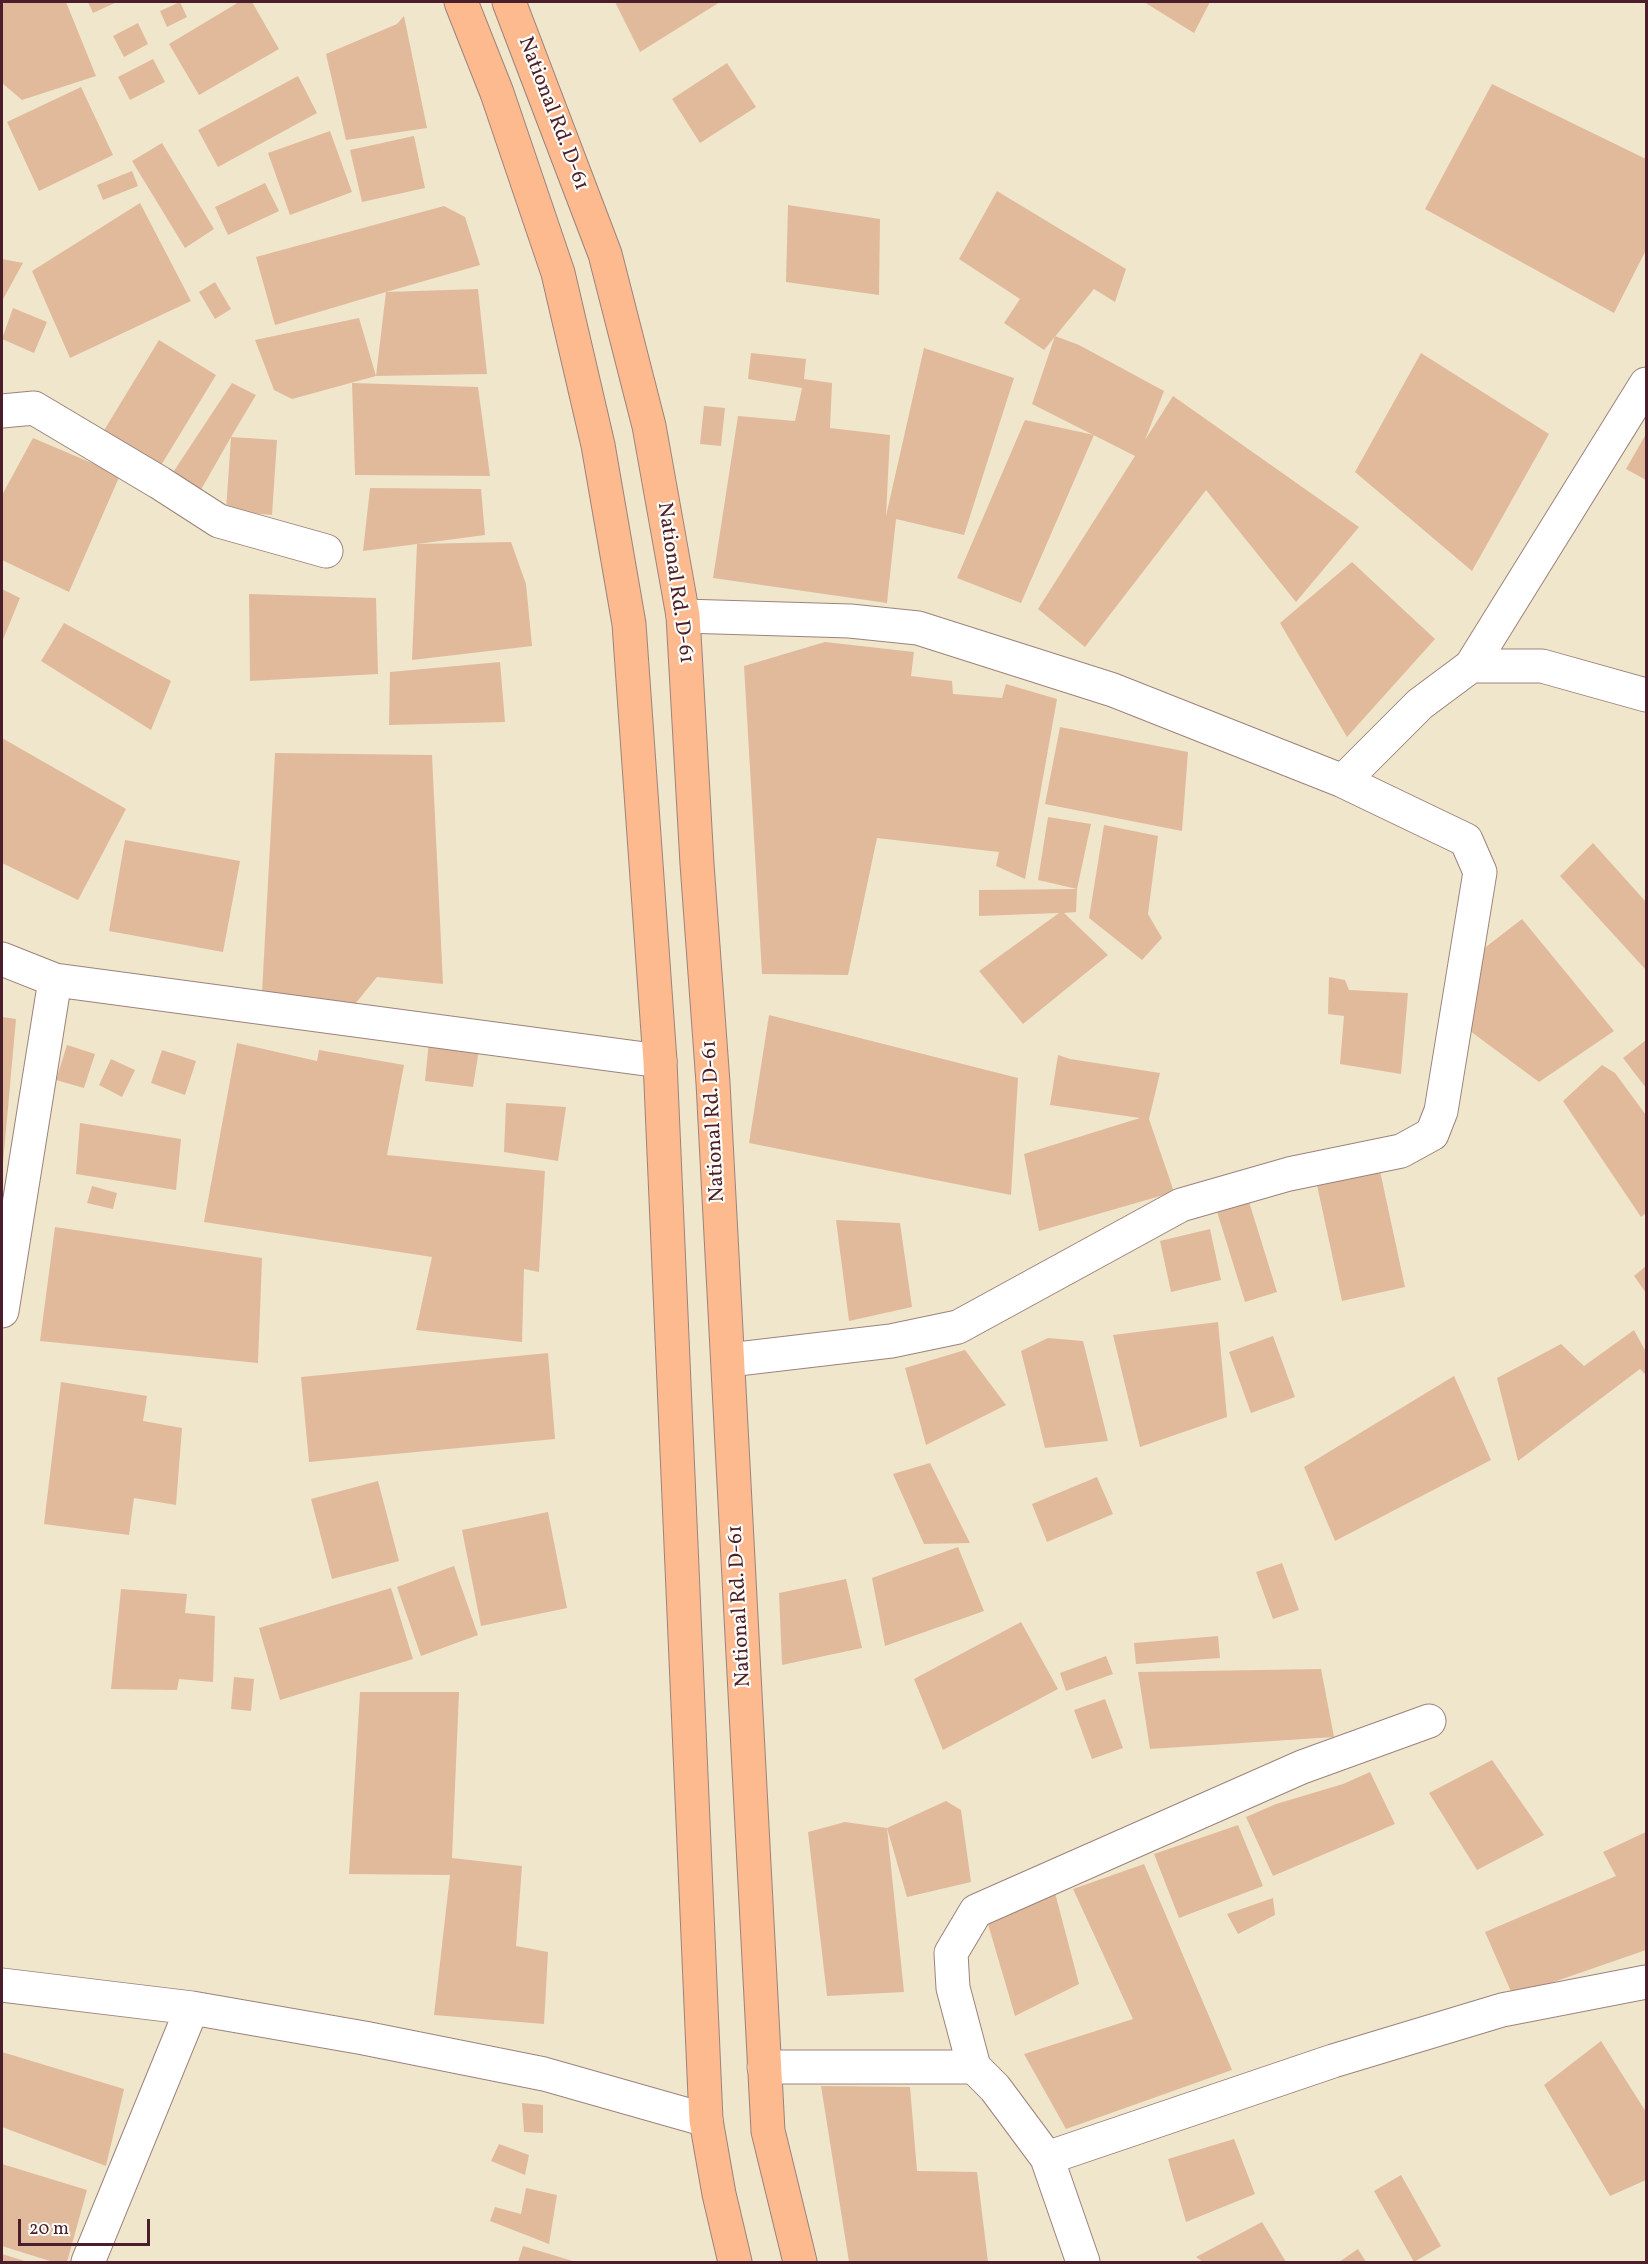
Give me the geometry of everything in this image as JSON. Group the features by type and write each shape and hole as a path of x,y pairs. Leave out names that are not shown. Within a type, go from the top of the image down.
{"highway":[{"name":"National Rd. D-61","path":"461,2 497,93 558,273 598,445 629,624 660,1061 706,2120 719,2194 735,2262"},
{"name":"National Rd. D-61","path":"509,2 605,254 650,426 683,616 729,1360 768,2132 800,2262"}],"street":[{"path":"1343,782 1420,704 1471,666 1647,384"},
{"path":"2,411 34,408 219,521 326,551"},
{"path":"683,616 850,621 918,628 1113,690 1343,782 1466,840 1480,872 1441,1111 1432,1134 1401,1151 1289,1174 1181,1205 958,1327 891,1341 729,1360"},
{"path":"1471,666 1542,666 1647,695"},
{"path":"2,959 55,980 660,1061"},
{"path":"2,1311 55,980"},
{"path":"1083,2262 1047,2158 995,2088 974,2067 953,1988 951,1953 976,1911 1302,1767 1429,1721"},
{"path":"1047,2158 1333,2061 1502,2010 1647,1982"},
{"path":"2,1985 192,2008 364,2038 544,2074 706,2120"},
{"path":"88,2262 192,2008"},
{"path":"764,2067 974,2067"}],"building":[{"path":"2,2 66,2 96,76 22,100 2,83"},
{"path":"88,2 117,2 93,13"},
{"path":"180,2 187,17 167,27 160,11"},
{"path":"239,2 252,2 279,49 199,95 169,44"},
{"path":"615,2 720,2 640,52"},
{"path":"1144,2 1210,2 1194,33"},
{"path":"404,16 427,128 346,140 326,54 397,24"},
{"path":"138,23 148,44 124,57 113,36"},
{"path":"153,59 165,82 130,100 118,77"},
{"path":"727,63 756,107 700,143 672,99"},
{"path":"298,76 317,113 218,167 198,130"},
{"path":"1492,84 1646,159 1646,250 1614,313 1425,209"},
{"path":"81,87 113,155 39,191 7,122"},
{"path":"330,131 352,192 290,215 268,153"},
{"path":"414,136 425,188 362,202 350,150"},
{"path":"162,143 214,229 185,248 132,161"},
{"path":"132,171 138,186 103,200 97,185"},
{"path":"265,183 279,211 228,235 215,207"},
{"path":"997,191 1126,269 1115,302 1094,289 1044,350 1004,323 1020,299 959,259"},
{"path":"140,203 191,301 70,358 32,271"},
{"path":"788,205 880,219 879,295 786,282"},
{"path":"444,206 465,217 480,265 275,325 256,257"},
{"path":"2,259 23,263 2,301"},
{"path":"215,282 231,309 215,319 199,292"},
{"path":"478,289 487,374 376,376 386,292"},
{"path":"13,308 47,322 34,353 2,339"},
{"path":"359,318 376,376 292,399 274,390 255,340"},
{"path":"1055,336 1079,345 1164,391 1145,440 1173,396 1359,527 1296,602 1206,490 1085,647 1038,609 1135,456 1032,404"},
{"path":"159,340 216,375 157,472 100,437"},
{"path":"924,348 1014,378 964,535 896,519 887,603 713,578 738,416 795,421 802,388 748,379 751,353 806,359 804,379 832,383 830,428 890,435 886,516"},
{"path":"1421,353 1549,434 1472,571 1355,472"},
{"path":"232,383 256,395 194,502 166,483"},
{"path":"352,383 478,387 490,476 355,475"},
{"path":"704,406 725,408 721,446 700,444"},
{"path":"1025,420 1094,435 1021,603 957,578"},
{"path":"1646,434 1646,480 1626,469"},
{"path":"231,437 277,440 272,515 226,511"},
{"path":"33,438 120,475 69,592 2,560 2,495"},
{"path":"370,488 481,489 485,535 363,551"},
{"path":"511,542 526,584 532,646 412,660 417,544"},
{"path":"1352,562 1435,639 1347,737 1280,623"},
{"path":"2,589 20,598 2,642"},
{"path":"249,594 376,598 378,674 250,681"},
{"path":"64,623 171,681 151,730 41,661"},
{"path":"825,642 914,652 911,676 952,681 953,694 1002,698 1006,684 1057,699 1025,879 996,866 999,852 877,838 848,975 762,974 744,666"},
{"path":"500,662 505,722 389,725 390,672"},
{"path":"1060,727 1188,752 1182,831 1045,804"},
{"path":"2,738 126,809 78,900 2,863"},
{"path":"275,753 432,755 443,984 377,977 355,1004 262,993"},
{"path":"1048,817 1091,824 1077,889 1038,880"},
{"path":"1104,825 1158,836 1148,914 1162,938 1142,960 1089,918"},
{"path":"125,840 240,861 223,952 109,931"},
{"path":"1593,843 1646,902 1646,970 1560,876"},
{"path":"1077,889 1076,912 1064,913 1108,955 1023,1024 979,971 1059,913 979,916 979,890"},
{"path":"1522,919 1614,1031 1539,1082 1466,1028 1478,953"},
{"path":"1329,977 1345,980 1349,990 1408,993 1401,1074 1340,1064 1344,1016 1328,1014"},
{"path":"769,1015 1018,1078 1011,1195 749,1143"},
{"path":"2,1017 16,1019 3,1163 2,1163"},
{"path":"430,1031 481,1037 473,1087 425,1081"},
{"path":"1646,1040 1646,1088 1623,1058"},
{"path":"237,1043 317,1061 319,1050 404,1065 387,1155 545,1171 539,1272 524,1269 522,1342 416,1330 432,1257 204,1222"},
{"path":"67,1045 95,1054 84,1088 56,1080"},
{"path":"162,1050 196,1061 185,1095 151,1083"},
{"path":"1058,1055 1070,1059 1160,1073 1149,1119 1174,1192 1039,1231 1024,1154 1140,1118 1050,1105"},
{"path":"111,1059 135,1070 122,1097 99,1085"},
{"path":"1602,1065 1615,1073 1646,1115 1646,1213 1641,1217 1563,1101"},
{"path":"506,1103 566,1107 558,1161 504,1152"},
{"path":"80,1123 181,1139 176,1190 76,1174"},
{"path":"1380,1171 1405,1287 1342,1301 1317,1185"},
{"path":"92,1186 117,1193 113,1209 87,1203"},
{"path":"1246,1192 1277,1292 1245,1302 1214,1202"},
{"path":"836,1220 900,1223 912,1307 849,1321"},
{"path":"55,1227 262,1258 258,1363 40,1341"},
{"path":"1210,1229 1221,1280 1171,1292 1160,1241"},
{"path":"1646,1266 1646,1293 1634,1276"},
{"path":"1218,1322 1227,1417 1140,1447 1113,1335"},
{"path":"1634,1330 1646,1352 1646,1375 1640,1369 1518,1461 1497,1378 1561,1344 1584,1366"},
{"path":"1273,1336 1295,1397 1251,1413 1229,1352"},
{"path":"1048,1338 1083,1341 1108,1441 1045,1448 1021,1351"},
{"path":"965,1350 1006,1405 926,1445 905,1368"},
{"path":"548,1353 555,1439 309,1462 301,1377"},
{"path":"1454,1376 1491,1460 1335,1541 1304,1467"},
{"path":"61,1382 147,1396 143,1421 182,1428 176,1505 134,1498 129,1535 44,1524"},
{"path":"930,1463 970,1543 924,1544 893,1474"},
{"path":"1097,1477 1113,1514 1047,1542 1032,1504"},
{"path":"378,1481 399,1561 332,1579 311,1499"},
{"path":"548,1512 567,1608 481,1626 462,1530"},
{"path":"958,1547 984,1611 885,1646 872,1578"},
{"path":"1282,1563 1299,1610 1273,1619 1256,1572"},
{"path":"454,1566 478,1635 421,1656 397,1587"},
{"path":"846,1579 862,1648 782,1665 779,1593"},
{"path":"391,1588 413,1659 280,1700 259,1628"},
{"path":"121,1589 187,1594 185,1613 215,1616 213,1682 179,1679 177,1690 111,1689"},
{"path":"1021,1622 1058,1689 943,1750 914,1679"},
{"path":"1218,1636 1220,1658 1136,1664 1134,1643"},
{"path":"1106,1656 1113,1674 1066,1691 1060,1673"},
{"path":"1321,1669 1334,1737 1150,1749 1138,1672"},
{"path":"234,1677 254,1679 251,1711 231,1709"},
{"path":"360,1692 459,1692 452,1858 522,1866 516,1946 548,1952 544,2024 434,2015 450,1875 349,1874"},
{"path":"1105,1699 1123,1748 1092,1759 1074,1710"},
{"path":"1492,1760 1544,1835 1477,1870 1429,1793"},
{"path":"1370,1772 1395,1824 1273,1876 1246,1817 1276,1804 1343,1784"},
{"path":"946,1801 961,1810 971,1882 907,1897 887,1828"},
{"path":"845,1822 887,1828 904,1992 827,1996 808,1832"},
{"path":"1238,1825 1263,1886 1179,1918 1154,1854"},
{"path":"1646,1832 1646,1950 1513,1996 1485,1932 1616,1876 1603,1852"},
{"path":"1144,1864 1232,2070 1066,2129 1024,2054 1133,2019 1073,1889"},
{"path":"1054,1889 1079,1984 1015,2016 988,1924"},
{"path":"1273,1898 1275,1915 1238,1934 1227,1914"},
{"path":"1601,2041 1646,2112 1646,2180 1610,2196 1544,2085"},
{"path":"2,2052 124,2089 106,2166 2,2127"},
{"path":"821,2086 910,2087 917,2171 977,2172 988,2262 849,2262"},
{"path":"522,2103 543,2105 543,2133 524,2132"},
{"path":"1234,2139 1255,2194 1186,2222 1168,2159"},
{"path":"499,2144 529,2155 525,2175 491,2161"},
{"path":"2,2164 87,2190 67,2262 53,2262 2,2246"},
{"path":"1401,2175 1441,2246 1414,2262 1374,2191"},
{"path":"526,2188 557,2195 549,2244 490,2221 495,2207 521,2214"},
{"path":"1262,2222 1286,2262 1203,2262 1196,2257"},
{"path":"523,2246 576,2262 518,2262"},
{"path":"1358,2249 1366,2262 1339,2262"},
{"path":"2,2254 28,2262 2,2262"}]}
